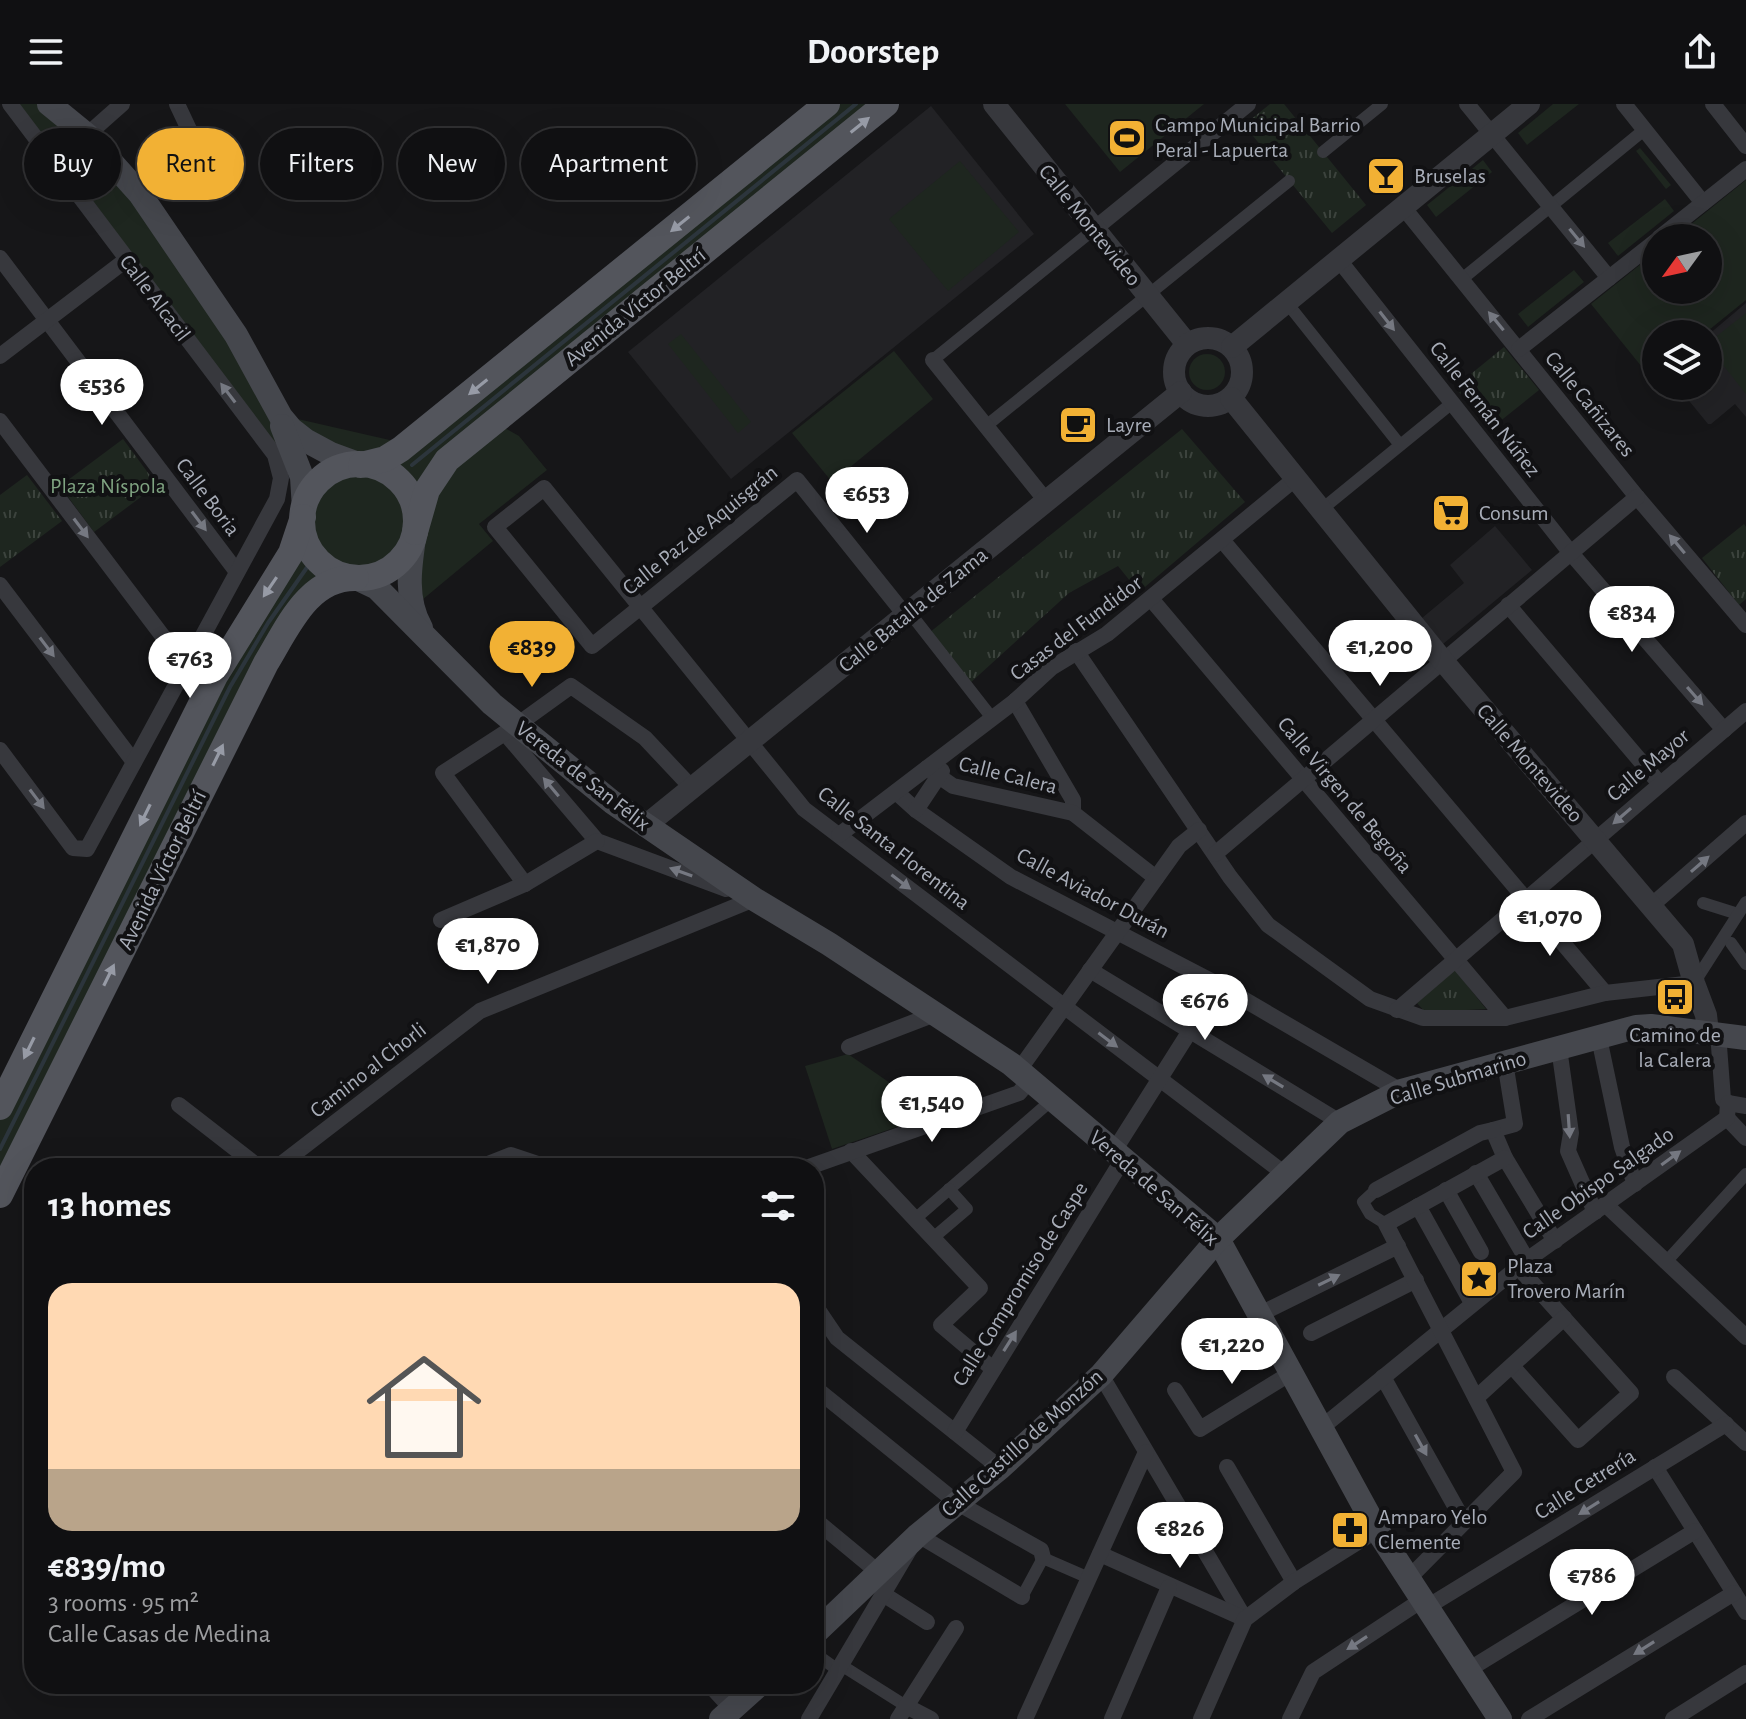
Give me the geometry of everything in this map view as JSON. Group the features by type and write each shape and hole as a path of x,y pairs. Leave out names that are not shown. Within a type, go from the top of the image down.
{"main road":[{"name":"Calle Alcacil","path":"49,104 78,128"},
{"name":"Avenida Víctor Beltrí","path":"361,465 385,459 401,449 827,104"},
{"name":"Avenida Víctor Beltrí","path":"415,532 427,490 447,460 886,104"},
{"name":"Calle Alcacil","path":"121,173 140,194 236,335 270,398"},
{"path":"270,398 286,423 305,440 331,454 385,470 404,486 415,508 409,569 410,599 416,620 426,638"},
{"path":"270,398 299,466 304,488 304,535 317,559 339,574 356,578 383,574 398,564 409,549 415,532"},
{"path":"303,513 311,492 323,478 338,468 361,465"},
{"name":"Avenida Víctor Beltrí","path":"0,1107 215,676 291,553 303,513"},
{"name":"Avenida Víctor Beltrí","path":"0,1195 266,663 315,591 329,581 356,578"},
{"name":"Vereda de San Félix","path":"356,578 377,588 511,729 645,826 754,899 829,944 1024,1075 1218,1239 1377,1530 1500,1719"},
{"name":"Calle Submarino","path":"1218,1239 1340,1122 1401,1091 1645,1026 1746,1038"},
{"name":"Calle Castillo de Monzón","path":"824,1626 881,1583 918,1535 1000,1468 1101,1375 1218,1239"},
{"path":"726,1714 749,1694"}],"street":[{"name":"Calle Alcacil","path":"10,104 275,455 281,478 277,499 237,572"},
{"path":"95,128 122,104"},
{"path":"177,104 188,128"},
{"name":"Calle Montevideo","path":"994,104 1187,344"},
{"path":"1047,502 933,360 1248,104"},
{"path":"1323,152 1382,104"},
{"path":"1467,104 1609,278"},
{"path":"1232,347 1529,104"},
{"path":"1624,104 1703,203"},
{"path":"1713,104 1746,146"},
{"path":"1462,279 1644,130"},
{"path":"1677,224 1746,169"},
{"path":"986,426 1289,181"},
{"name":"Calle Cañizares","path":"1403,207 1637,497 1746,625"},
{"path":"1519,349 1642,252"},
{"name":"Calle Boria","path":"0,258 237,572"},
{"path":"0,356 126,260"},
{"name":"Calle Fernán Núñez","path":"1339,260 1570,552 1724,730"},
{"path":"1287,303 1400,445"},
{"path":"1210,337 1232,347 1240,361 1242,377 1236,392 1231,398 1210,406 1189,400 1175,380 1174,367 1178,354 1187,344 1210,337"},
{"name":"Calle Batalla de Zama","path":"645,826 1181,392"},
{"name":"Calle Montevideo","path":"1231,398 1443,661 1683,944 1713,1033"},
{"path":"1321,510 1452,403"},
{"path":"0,421 186,667"},
{"name":"Casas del Fundidor","path":"839,835 896,792 932,773 961,742 1015,701 1051,668 1107,634 1152,600 1296,478"},
{"name":"Calle Paz de Aquisgrán","path":"592,646 797,480 908,614"},
{"name":"Calle Santa Florentina","path":"592,646 495,527 544,488 804,809 1285,1174"},
{"path":"1215,854 1637,497"},
{"path":"1222,540 1605,993"},
{"path":"0,750 73,848 87,849 237,572"},
{"path":"0,585 134,762"},
{"name":"Calle Virgen de Begoña","path":"1152,600 1505,1018"},
{"path":"1508,605 1660,784"},
{"path":"908,614 992,718"},
{"path":"1076,651 1230,877 1268,925 1370,999 1397,1010 1423,1018 1505,1018 1605,993 1694,983 1746,902"},
{"path":"525,884 443,773 571,686 645,738 692,788"},
{"path":"1015,701 1073,800 1073,813"},
{"name":"Calle Mayor","path":"1397,1010 1746,711"},
{"path":"441,920 525,884 597,841 511,729"},
{"path":"916,810 932,773"},
{"name":"Calle Calera","path":"932,773 953,786 984,795 1073,813 1156,878"},
{"name":"Calle Aviador Durán","path":"896,792 916,810 1011,877 1219,985 1401,1091"},
{"path":"1652,905 1746,823"},
{"path":"824,1161 1019,1093 1024,1075 1064,1007 1179,846 1199,830"},
{"name":"Vereda de San Félix","path":"597,841 754,899"},
{"name":"Camino al Chorli","path":"289,1158 480,1011 754,899"},
{"path":"1703,903 1738,914"},
{"path":"1731,943 1746,964"},
{"path":"1090,970 1340,1122"},
{"name":"Calle Compromiso de Caspe","path":"955,1432 1160,1079 1219,985"},
{"path":"849,1047 935,1014"},
{"path":"1713,1033 1723,1099 1746,1138"},
{"path":"1599,1038 1622,1147 1635,1184"},
{"path":"1559,1048 1571,1133 1568,1151 1601,1209 1746,1337"},
{"path":"1408,1579 1514,1472 1386,1224 1370,1214 1363,1202 1376,1190 1480,1133 1515,1124 1505,1062"},
{"path":"915,1219 1053,1099"},
{"path":"179,1105 247,1158"},
{"path":"1727,1110 1746,1106"},
{"name":"Calle Obispo Salgado","path":"1321,1428 1523,1263 1635,1184 1727,1110"},
{"path":"1493,1130 1505,1158 1555,1241"},
{"path":"851,1151 980,1288 941,1325 993,1369"},
{"path":"1386,1224 1505,1158"},
{"path":"1476,1173 1523,1263 1564,1318 1631,1393 1578,1440 1512,1366"},
{"path":"1665,1263 1746,1174"},
{"path":"933,1238 967,1209 949,1189"},
{"path":"1446,1190 1481,1252"},
{"path":"1418,1206 1472,1303"},
{"path":"1260,1314 1398,1246"},
{"path":"1311,1333 1416,1280"},
{"path":"1476,1398 1564,1318"},
{"path":"824,1319 837,1338 1000,1468"},
{"path":"1175,1390 1200,1429 1291,1373"},
{"path":"1101,1375 1245,1619"},
{"path":"1383,1377 1464,1522"},
{"path":"1674,1377 1746,1443"},
{"path":"824,1395 956,1502 1041,1550 1043,1558 1022,1597 918,1535"},
{"path":"1726,1424 1746,1459"},
{"name":"Calle Cetrería","path":"1290,1719 1313,1672 1726,1424"},
{"path":"1025,1719 1146,1452"},
{"path":"1227,1467 1294,1582"},
{"path":"1655,1467 1746,1612"},
{"path":"824,1529 927,1622"},
{"path":"1201,1719 1245,1619 1294,1582 1377,1530"},
{"path":"1468,1670 1695,1531"},
{"path":"1100,1554 1245,1619"},
{"path":"1043,1558 1089,1578"},
{"path":"809,1719 840,1668 881,1583"},
{"path":"1112,1719 1169,1587"},
{"path":"1529,1719 1734,1593"},
{"path":"902,1712 956,1628"},
{"path":"824,1659 902,1712 931,1719"},
{"path":"1673,1719 1746,1673"},
{"path":"715,1694 726,1714"}],"shaded area":[{"path":"931,106 1034,234 731,479 628,352"},
{"path":"1746,303 1746,417 1735,404 1708,424 1688,400 1722,400 1722,323"},
{"path":"1495,526 1532,570 1443,644 1422,618 1464,583 1450,565"}],"green space":[{"path":"10,104 49,104 73,128 28,128"},
{"path":"827,104 886,104 494,422 519,436 547,470 479,524 493,541 422,600 404,557 383,574 315,591 0,1195 0,1107 311,492 323,478 338,468 289,417 394,441"},
{"name":"Campo Municipal Barrio Peral - Lapuerta","path":"1065,104 1204,104 1120,172"},
{"path":"1270,104 1284,104 1366,205 1332,233 1244,125"},
{"path":"1553,104 1579,104 1527,145 1518,133"},
{"path":"1640,148 1671,185 1666,189 1636,151"},
{"path":"1483,160 1492,172 1436,217 1427,205"},
{"path":"960,161 1019,232 948,291 889,219"},
{"path":"121,175 137,191 137,200 144,200 291,445 275,455 82,200 121,200"},
{"path":"1746,180 1746,300 1721,320 1642,320 1642,367 1591,304 1642,263 1642,304 1722,304 1722,224 1691,224"},
{"path":"1665,199 1674,211 1658,224 1642,224 1642,237 1618,256 1608,243"},
{"path":"1574,270 1584,282 1528,327 1518,314"},
{"path":"1746,313 1746,394 1722,364 1722,332"},
{"path":"681,334 751,422 738,433 668,344"},
{"path":"1504,347 1539,390 1489,430 1455,387"},
{"path":"894,351 933,399 832,482 792,433"},
{"path":"1207,354 1220,359 1225,372 1220,385 1207,390 1194,385 1189,372 1194,359"},
{"path":"1182,429 1245,502 1139,592 1118,566 1069,593 969,684 929,633"},
{"name":"Plaza Níspola","path":"123,439 157,485 94,532 60,486"},
{"path":"27,475 62,521 0,567 0,495"},
{"path":"1744,524 1746,599 1739,605 1702,558"},
{"path":"1455,970 1486,1009 1425,1012 1417,1003"},
{"path":"848,1054 935,1114 832,1149 805,1066"}],"waterway":[{"path":"412,465 856,104"},
{"path":"0,1149 230,687 268,623 308,566"}],"place":[{"name":"Campo Municipal Barrio Peral - Lapuerta","path":"1127,138"},
{"name":"Bruselas","path":"1386,176"},
{"name":"Layre","path":"1078,425"},
{"name":"Consum","path":"1451,513"},
{"name":"Camino de la Calera","path":"1675,997"},
{"name":"Plaza Trovero Marín","path":"1479,1279"},
{"name":"Amparo Yelo Clemente","path":"1350,1530"}]}
